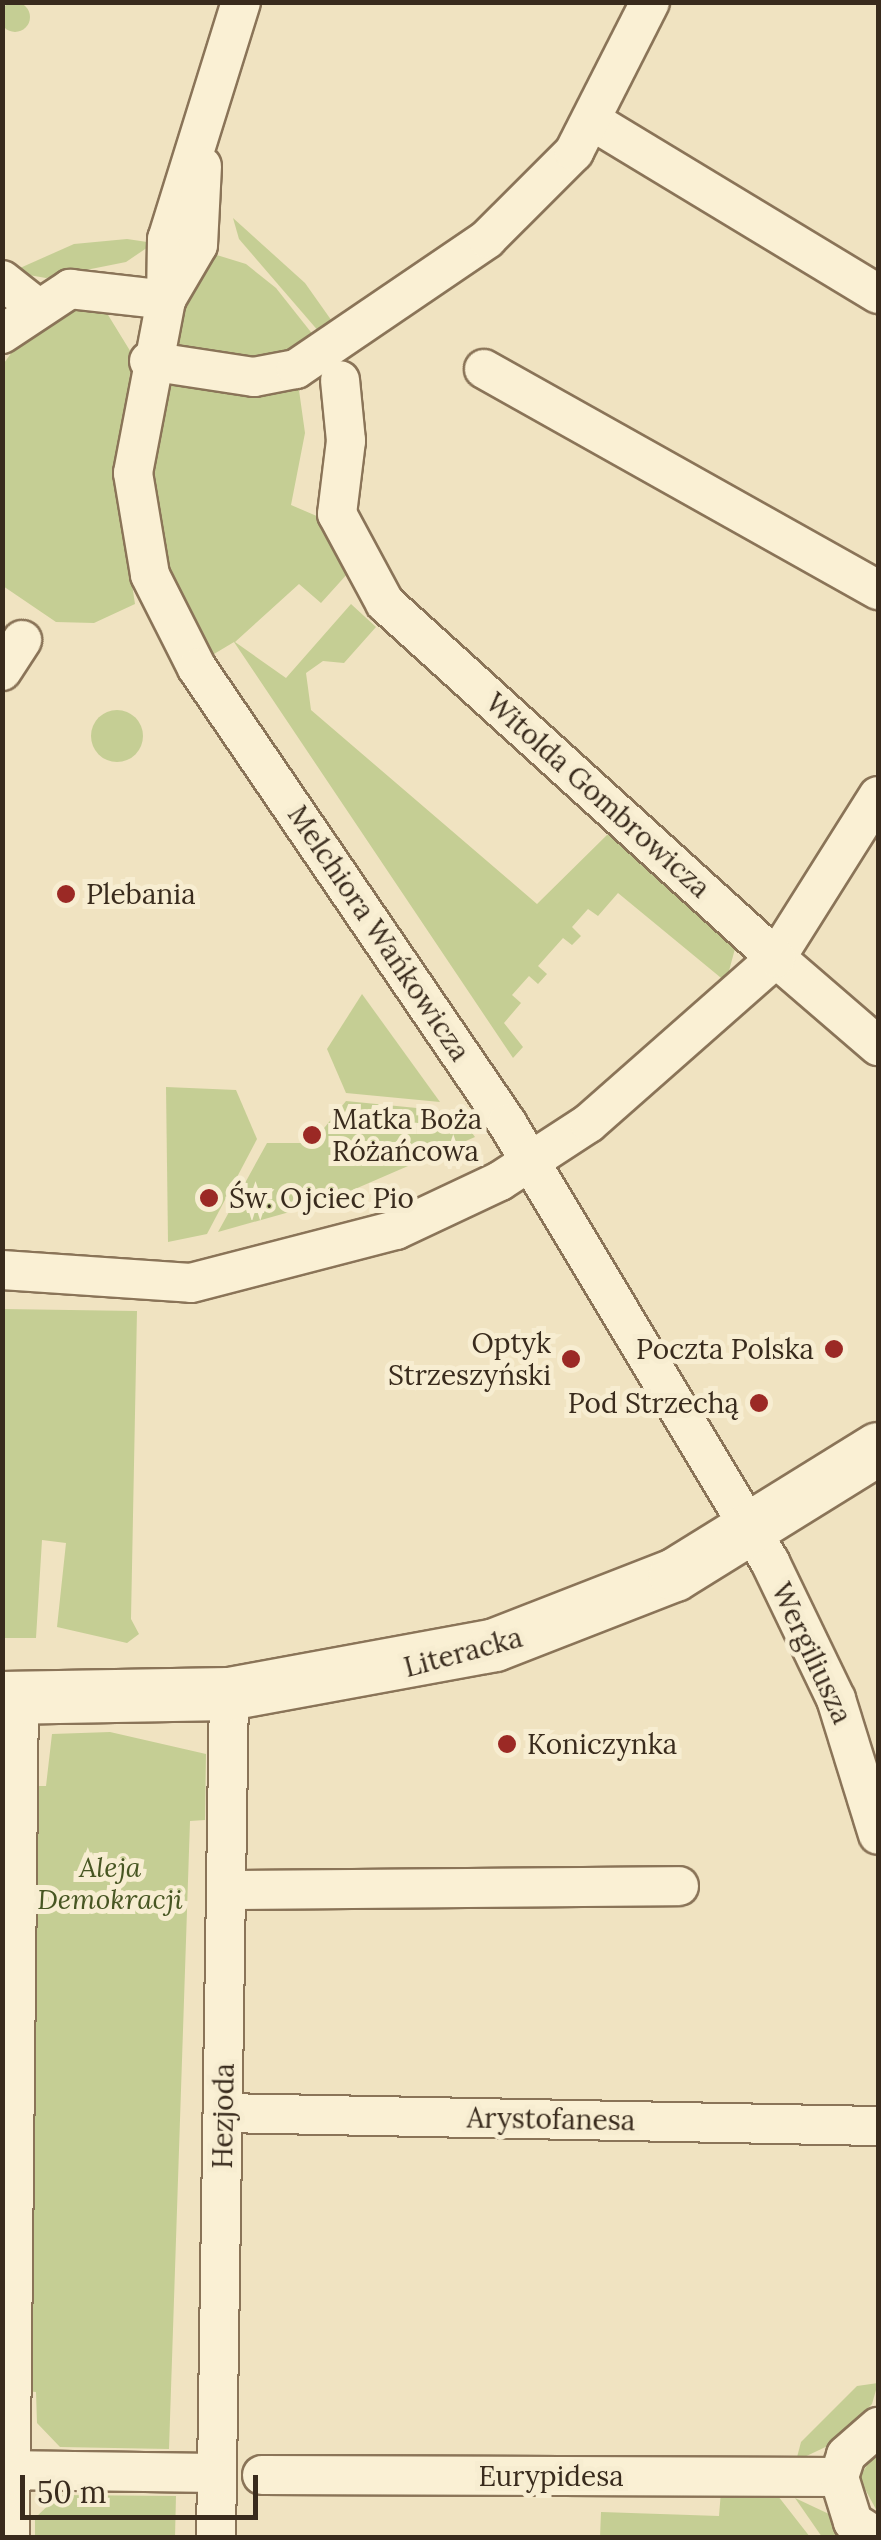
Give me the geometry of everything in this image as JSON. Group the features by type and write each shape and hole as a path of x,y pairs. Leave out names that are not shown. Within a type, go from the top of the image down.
{"street":[{"name":"Melchiora Wańkowicza","path":"242,2 202,147 198,245 166,300 149,362 134,486 163,606 531,1162 752,1533"},
{"path":"149,362 254,378 296,369 515,218 594,122 650,2"},
{"path":"594,122 878,294"},
{"path":"2,280 35,306"},
{"path":"3,333 35,306 93,286 166,300"},
{"path":"484,369 878,590"},
{"name":"Witolda Gombrowicza","path":"340,380 346,441 337,514 385,603 878,1046"},
{"path":"2,1270 146,1276 191,1283 344,1248 450,1207 531,1162 657,1067 776,958 878,796"},
{"name":"Literacka","path":"11,1698 229,1694 360,1677 511,1640 620,1601 752,1533 878,1449"},
{"name":"Wergiliusza","path":"752,1533 813,1646 878,1835"},
{"name":"Hezjoda","path":"216,2538 229,1694"},
{"path":"10,2538 7,2470 11,1698"},
{"path":"227,1890 678,1886"},
{"name":"Arystofanesa","path":"223,2112 878,2126"},
{"path":"878,2428 846,2455 839,2477 853,2522 878,2538"},
{"path":"7,2470 216,2473"},
{"name":"Eurypidesa","path":"262,2474 839,2477"}],"green space":[{"path":"15,2 26,6 30,17 26,28 15,32 4,28 0,17 4,6"},
{"path":"233,218 305,283 334,324 320,333 239,239"},
{"path":"127,239 154,243 126,262 46,278 11,272 74,244"},
{"path":"207,252 246,264 276,288 314,336 311,349 234,365 171,345"},
{"path":"73,305 105,310 132,354 118,490 135,604 94,623 56,622 3,586 2,366 19,342"},
{"path":"298,383 305,433 291,505 326,520 349,572 321,603 299,584 235,642 286,678 351,604 376,627 344,663 323,661 306,673 311,710 537,904 609,833 736,945 726,982 618,893 598,916 588,909 572,927 581,936 572,945 563,938 538,966 547,974 538,984 529,976 512,995 521,1003 504,1023 523,1047 513,1058 234,642 209,657 172,587 148,479 161,386"},
{"path":"117,710 136,717 143,736 136,755 117,762 98,755 91,736 98,717"},
{"path":"362,994 440,1102 346,1093 327,1049"},
{"path":"166,1087 236,1090 257,1139 207,1234 168,1242"},
{"path":"346,1101 457,1112 475,1137 325,1202 218,1232 267,1143 312,1143"},
{"path":"3,1309 137,1311 131,1619 139,1634 127,1643 57,1627 66,1543 42,1540 36,1638 3,1638"},
{"name":"Aleja Demokracji","path":"110,1732 206,1754 205,1820 190,1821 169,2449 60,2447 37,2423 36,2392 25,2391 32,1786 46,1786 52,1734"},
{"path":"878,2383 872,2404 836,2442 796,2461 801,2442 857,2386"},
{"path":"878,2448 878,2513 859,2478"},
{"path":"721,2491 778,2496 810,2537 600,2538 601,2512 719,2516"},
{"path":"59,2495 176,2496 175,2537 35,2537 35,2518"},
{"path":"795,2498 829,2514 853,2537 822,2537"}],"place":[{"name":"Plebania","path":"66,894"},
{"name":"Matka Boża Różańcowa","path":"312,1135"},
{"name":"Św. Ojciec Pio","path":"209,1198"},
{"name":"Poczta Polska","path":"834,1349"},
{"name":"Optyk Strzeszyński","path":"571,1359"},
{"name":"Pod Strzechą","path":"759,1403"},
{"name":"Koniczynka","path":"507,1744"}]}
